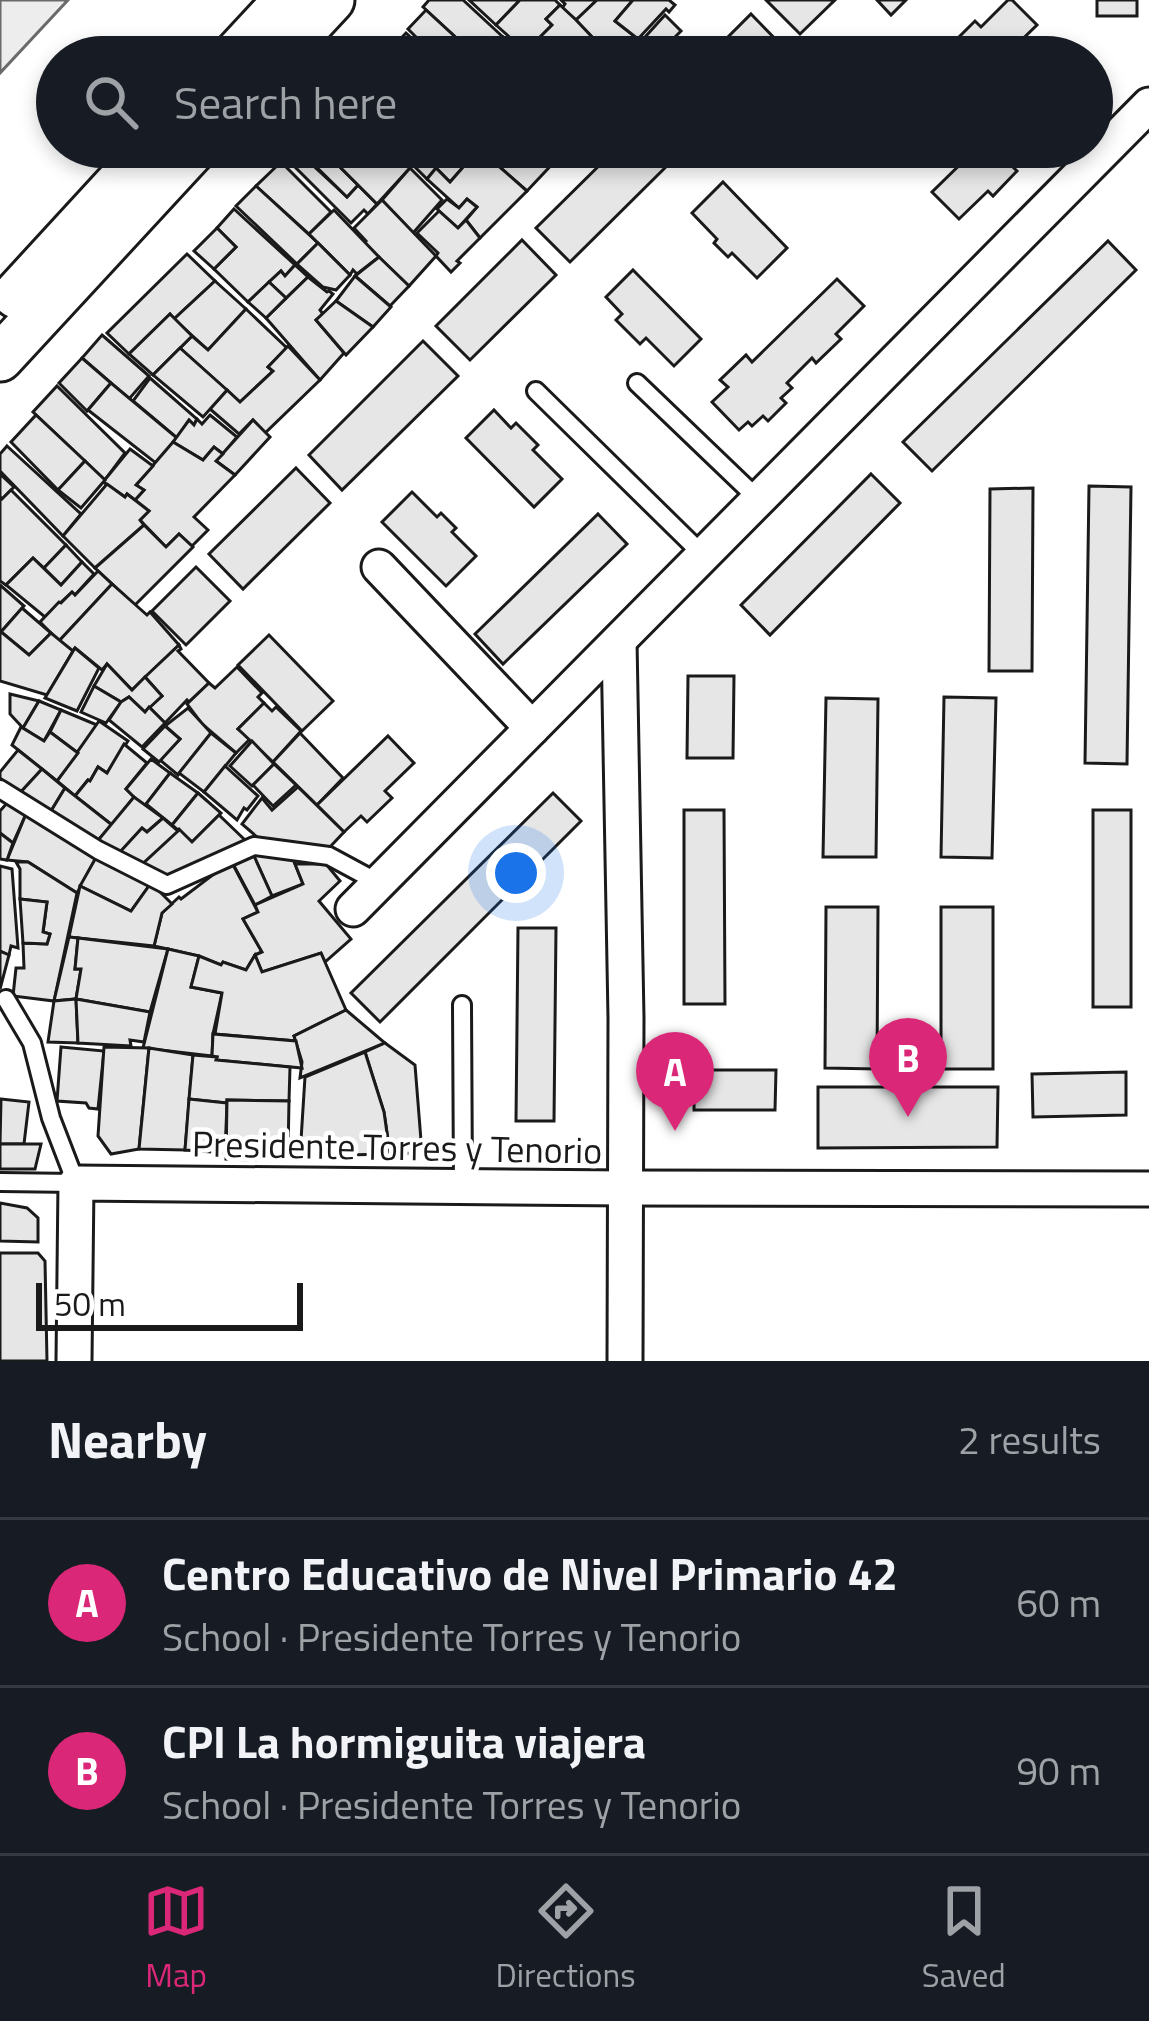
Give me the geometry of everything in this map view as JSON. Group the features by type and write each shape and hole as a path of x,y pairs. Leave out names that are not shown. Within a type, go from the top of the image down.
{"main road":[{"path":"253,36 286,0"},
{"path":"298,36 331,0"},
{"path":"0,313 133,168"},
{"path":"0,358 176,168"}],"street":[{"path":"1113,141 1149,105"},
{"path":"353,909 1087,168"},
{"path":"380,567 532,728"},
{"path":"619,640 625,1361"},
{"path":"74,1361 76,1183"},
{"name":"Presidente Torres y Tenorio","path":"76,1183 1149,1189"}],"lane":[{"path":"638,382 758,500"},
{"path":"536,391 703,555"},
{"path":"0,790 98,850 167,885 254,845 329,856 379,884"},
{"path":"0,1182 76,1183 51,1118 32,1043 6,999"},
{"path":"462,1005 463,1186"}],"shaded area":[{"path":"0,0 68,0 0,73"}],"building":[{"path":"429,0 463,0 502,36 454,36 423,7"},
{"path":"469,0 520,0 496,25"},
{"path":"520,0 555,0 560,5 546,19 552,25 541,36 508,36 496,25"},
{"path":"561,0 597,0 576,20 562,8"},
{"path":"597,0 633,0 615,21 634,36 591,36 576,20"},
{"path":"633,0 669,0 675,5 641,36 615,21"},
{"path":"766,0 835,0 800,34"},
{"path":"877,0 906,0 891,15"},
{"path":"1008,0 1037,25 1026,36 960,36 975,21 981,27"},
{"path":"1097,0 1137,0 1137,16 1097,16"},
{"path":"560,5 591,36 541,36 552,25 546,19"},
{"path":"426,10 454,36 415,36 408,29"},
{"path":"751,14 772,36 729,36"},
{"path":"665,15 681,31 676,36 646,36"},
{"path":"275,168 287,168 331,212 309,234 256,186"},
{"path":"296,168 316,168 347,197 358,185 377,204 351,223"},
{"path":"317,168 341,168 358,185 347,197"},
{"path":"341,168 410,168 377,204"},
{"path":"410,168 442,200 413,233 382,200"},
{"path":"416,168 436,168 427,179"},
{"path":"436,168 462,168 450,182"},
{"path":"436,168 450,182 462,168 501,168 527,191 480,238 466,220 477,207 467,199 459,208 427,179"},
{"path":"501,168 549,168 527,191"},
{"path":"597,168 665,168 570,262 536,228"},
{"path":"957,168 1017,171 993,196 988,191 959,219 932,192"},
{"path":"723,182 787,248 757,278 732,253 728,257 714,243 717,239 692,213"},
{"path":"256,186 318,243 297,264 236,206"},
{"path":"447,199 459,208 467,199 477,207 458,228 437,209"},
{"path":"382,200 436,256 409,286 354,228"},
{"path":"234,209 295,265 285,276 281,271 248,302 214,269 236,247 217,228"},
{"path":"334,210 379,257 357,274 353,270 350,275 309,234"},
{"path":"439,211 458,228 466,220 480,238 451,272 417,233"},
{"path":"217,228 236,247 214,269 194,251"},
{"path":"522,240 556,275 470,360 436,326"},
{"path":"1108,241 1136,270 932,471 903,442"},
{"path":"318,243 350,275 336,290 323,287 297,264"},
{"path":"187,254 215,281 174,319 170,314 129,354 107,333"},
{"path":"379,257 409,286 390,306 355,276"},
{"path":"295,265 308,277 286,298 269,282 281,271 285,276"},
{"path":"633,270 701,339 674,366 646,338 640,344 616,320 622,314 606,297"},
{"path":"355,276 391,307 373,327 336,301"},
{"path":"308,277 333,294 316,320 344,353 320,380 266,318"},
{"path":"837,279 864,306 836,334 841,339 787,383 792,388 781,398 786,403 768,421 763,416 739,430 712,402 728,387 720,380 746,355 752,362"},
{"path":"215,281 246,309 208,350 174,319"},
{"path":"269,282 286,298 266,318 248,302"},
{"path":"336,301 373,327 346,355 316,320"},
{"path":"246,309 287,348 268,367 273,371 240,402 180,348 192,336 208,350"},
{"path":"170,314 192,336 153,375 129,354"},
{"path":"102,335 149,376 129,399 82,358"},
{"path":"423,341 458,376 342,490 309,455"},
{"path":"288,346 320,380 265,433 253,420 239,434 210,409 227,390 240,402 273,371 268,367"},
{"path":"180,348 227,390 203,417 153,375"},
{"path":"82,358 111,383 87,411 59,383"},
{"path":"150,378 197,419 194,425 189,420 177,438 133,401"},
{"path":"111,383 177,438 157,464 88,410"},
{"path":"57,386 125,453 105,480 33,412"},
{"path":"494,410 538,445 533,450 562,479 534,507 466,438"},
{"path":"36,415 85,461 58,490 11,442"},
{"path":"210,415 237,437 223,454 214,447 203,460 173,442 189,420 202,424"},
{"path":"253,420 270,437 235,475 216,461"},
{"path":"173,442 203,460 214,447 223,454 216,461 235,475 194,517 208,530 192,546 179,534 166,547 140,520 149,511 135,500 144,490 136,485"},
{"path":"7,446 81,514 63,536 0,471 0,454"},
{"path":"130,449 153,466 136,485 144,490 135,500 103,482"},
{"path":"85,461 105,480 81,508 58,490"},
{"path":"296,468 330,503 243,589 209,554"},
{"path":"0,474 14,487 2,499 0,497"},
{"path":"871,474 900,503 770,635 741,605"},
{"path":"107,484 149,511 140,520 144,525 95,568 63,536"},
{"path":"1089,486 1131,487 1127,764 1085,763"},
{"path":"1033,488 1032,671 989,671 990,489"},
{"path":"11,490 66,545 44,568 33,558 6,585 0,581 0,497"},
{"path":"412,492 456,528 452,532 476,556 446,586 382,522"},
{"path":"598,514 627,544 503,664 475,634"},
{"path":"144,525 166,547 179,534 193,547 135,605 95,568"},
{"path":"66,545 82,562 61,585 44,568"},
{"path":"33,558 61,585 82,562 94,574 45,617 6,585"},
{"path":"196,567 230,601 186,645 152,611"},
{"path":"98,571 112,584 59,641 40,622"},
{"path":"112,584 147,615 150,612 179,645 132,690 107,664 102,670 59,641"},
{"path":"0,585 24,606 1,632 0,631"},
{"path":"22,608 51,633 29,655 1,632"},
{"path":"0,631 29,655 51,633 73,651 47,695 0,681"},
{"path":"269,635 333,701 302,731 238,665"},
{"path":"179,645 178,651 209,683 165,723 149,707 162,696 145,677"},
{"path":"75,648 99,668 77,711 45,698"},
{"path":"107,664 132,690 145,677 162,696 145,712 129,697 121,702 94,686"},
{"path":"237,667 262,693 258,697 264,703 238,729 250,739 236,753 187,704 209,683 215,688"},
{"path":"688,676 734,676 733,758 687,758"},
{"path":"94,686 121,702 106,723 81,712"},
{"path":"10,694 39,701 23,728 10,714"},
{"path":"129,697 145,712 149,707 165,723 142,747 109,720"},
{"path":"944,697 996,698 992,858 941,857"},
{"path":"826,698 878,699 876,857 823,857"},
{"path":"39,701 61,710 44,741 23,728"},
{"path":"264,703 272,711 276,707 301,731 273,762 238,729"},
{"path":"188,708 211,733 178,775 160,760 180,739 165,726"},
{"path":"61,710 97,725 78,753 50,732"},
{"path":"99,721 128,741 107,773 98,767 75,796 57,781"},
{"path":"165,726 180,739 159,762 143,749"},
{"path":"21,727 44,741 50,732 78,753 57,781 12,745"},
{"path":"211,733 236,753 204,792 179,773"},
{"path":"300,733 343,778 317,805 273,762"},
{"path":"388,736 414,763 385,791 392,798 367,822 361,816 344,832 317,805"},
{"path":"252,741 274,764 252,786 230,766"},
{"path":"124,744 147,763 126,789 134,797 112,825 75,796 98,767 107,773"},
{"path":"18,750 42,769 19,794 0,778"},
{"path":"151,759 170,773 144,807 126,789"},
{"path":"274,764 296,785 273,806 253,785"},
{"path":"225,766 258,796 237,820 204,792"},
{"path":"42,769 65,788 48,816 18,795"},
{"path":"170,773 198,793 172,825 146,804"},
{"path":"298,787 344,832 329,848 264,843 242,824 262,798 272,810"},
{"path":"65,788 112,825 95,844 48,816"},
{"path":"198,793 221,813 192,842 172,825"},
{"path":"553,793 581,821 380,1022 351,993"},
{"path":"134,797 163,818 147,832 142,828 116,857 95,844"},
{"path":"8,802 26,814 13,843 0,833 0,811"},
{"path":"684,810 724,810 725,1004 684,1004"},
{"path":"1093,810 1131,810 1131,1007 1093,1007"},
{"path":"26,814 97,856 77,893 28,862 7,860"},
{"path":"219,815 245,840 167,877 141,863 179,829 192,842"},
{"path":"163,818 178,831 139,867 119,853 142,828 147,832"},
{"path":"0,833 13,843 7,860 0,859"},
{"path":"98,854 151,883 131,911 80,886"},
{"path":"254,856 293,859 303,884 272,896"},
{"path":"254,856 272,896 255,905 233,864"},
{"path":"231,861 258,912 243,919 262,952 246,970 154,946 162,913"},
{"path":"16,862 28,862 77,893 54,1001 13,996 16,968 24,968 23,943 47,944 50,934 43,932 47,902 20,899"},
{"path":"295,864 326,864 340,881 319,901 351,939 325,962 321,953 262,972 255,955 262,952 243,919 258,912 255,905 303,884"},
{"path":"0,866 12,869 18,948 11,946 9,955 0,951"},
{"path":"151,883 172,904 162,913 154,946 69,937 80,886 131,911"},
{"path":"20,899 47,902 43,932 50,934 47,944 23,943"},
{"path":"826,907 878,907 877,1069 825,1068"},
{"path":"941,907 993,907 993,1069 941,1069"},
{"path":"518,928 556,928 554,1121 516,1121"},
{"path":"69,937 78,938 75,969 81,969 76,999 54,1001"},
{"path":"78,938 168,949 150,1012 76,999 81,969 75,969"},
{"path":"168,949 199,956 191,987 222,993 212,1056 143,1048"},
{"path":"0,951 9,955 0,989"},
{"path":"321,953 346,1010 294,1036 296,1041 215,1034 222,993 191,987 199,956 246,970 255,955 262,972"},
{"path":"76,999 78,1043 48,1042 54,1001"},
{"path":"76,999 150,1012 144,1042 130,1040 131,1046 78,1043"},
{"path":"346,1010 385,1043 300,1078 302,1062 294,1036"},
{"path":"213,1034 296,1041 302,1068 216,1060"},
{"path":"385,1043 415,1065 422,1153 390,1154 384,1112 365,1052"},
{"path":"61,1047 104,1051 98,1109 57,1101"},
{"path":"104,1047 149,1048 139,1149 111,1154 98,1136"},
{"path":"149,1048 193,1055 185,1150 139,1149"},
{"path":"365,1052 384,1112 390,1154 300,1156 305,1077"},
{"path":"193,1055 290,1067 289,1101 189,1099"},
{"path":"694,1070 776,1070 775,1110 694,1110"},
{"path":"1126,1072 1126,1115 1033,1117 1032,1074"},
{"path":"818,1087 998,1087 997,1147 818,1148"},
{"path":"1,1099 29,1102 24,1144 0,1144"},
{"path":"189,1099 227,1103 225,1153 185,1150"},
{"path":"227,1100 289,1101 288,1154 226,1159"},
{"path":"0,1144 41,1144 35,1169 0,1169"},
{"path":"0,1203 27,1208 38,1218 38,1242 0,1241"},
{"path":"0,1253 38,1253 45,1261 47,1361 0,1361"}],"place":[{"name":"CPI La hormiguita viajera","path":"908,1117"},
{"name":"Centro Educativo de Nivel Primario 42","path":"675,1131"}]}
